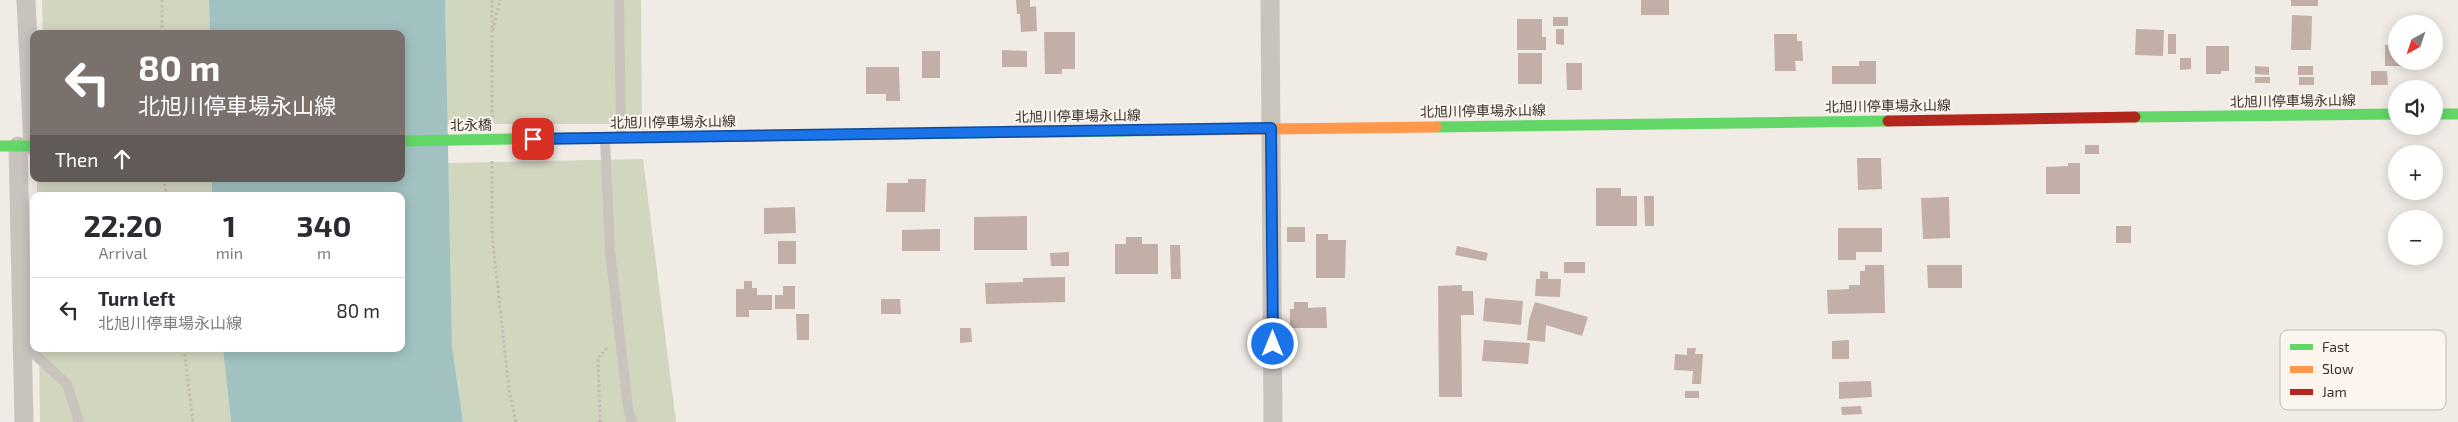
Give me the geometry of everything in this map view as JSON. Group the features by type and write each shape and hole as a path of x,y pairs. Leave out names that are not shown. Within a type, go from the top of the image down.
{"main road":[{"name":"北旭川停車場永山線","path":"570,138 2388,114"},
{"path":"2443,114 2458,114"},
{"name":"北永橋","path":"405,141 570,138"}],"street":[{"path":"24,422 21,146 26,0"},
{"path":"1270,0 1273,422"}],"lane":[{"path":"619,0 621,138"},
{"path":"605,138 610,251 628,408 632,422"},
{"path":"23,344 30,350"},
{"path":"32,352 67,384 78,422"}],"path":[{"path":"162,0 162,30"},
{"path":"492,0 492,125"},
{"path":"492,36 500,0"},
{"path":"492,155 492,234 509,390 516,422"},
{"path":"600,422 598,358 620,333"},
{"path":"184,352 193,422"}],"green space":[{"path":"42,0 209,0 210,30 43,30"},
{"path":"445,0 641,0 642,124 447,124"},
{"path":"643,159 676,422 463,422 452,346 448,163"},
{"path":"37,182 212,182 212,192 37,192"},
{"path":"39,352 223,352 231,422 40,422"}],"water":[{"path":"209,0 445,0 452,346 463,422 231,422 223,352 405,352 405,192 212,192 212,182 405,182 405,30 210,30"}],"building":[{"path":"1016,0 1030,0 1030,7 1036,6 1037,31 1021,32 1020,14 1017,14"},
{"path":"1641,0 1669,0 1669,15 1641,15"},
{"path":"2291,0 2318,0 2318,6 2291,6"},
{"path":"2292,15 2312,16 2311,50 2291,50"},
{"path":"1553,17 1568,17 1568,26 1553,26"},
{"path":"1517,19 1542,19 1542,37 1546,37 1546,50 1517,50"},
{"path":"1556,29 1564,29 1564,45 1556,44"},
{"path":"2136,29 2164,30 2163,56 2135,55"},
{"path":"1044,32 1075,32 1075,69 1062,69 1062,74 1045,74"},
{"path":"1774,34 1797,34 1797,41 1802,41 1803,61 1795,61 1796,71 1775,71"},
{"path":"2168,34 2176,34 2176,54 2168,54"},
{"path":"2385,45 2388,45 2388,66 2385,66"},
{"path":"2206,46 2229,46 2229,71 2221,71 2221,74 2206,74"},
{"path":"1002,50 1027,51 1027,67 1002,67"},
{"path":"922,51 940,51 940,78 922,78"},
{"path":"1518,53 1542,53 1542,84 1518,84"},
{"path":"2180,58 2191,58 2191,69 2180,70"},
{"path":"1859,61 1876,61 1876,84 1832,84 1832,66 1859,66"},
{"path":"1566,63 1582,63 1582,90 1567,90"},
{"path":"2255,66 2269,67 2269,75 2255,74"},
{"path":"2298,66 2313,66 2313,75 2298,75"},
{"path":"866,67 899,67 900,101 886,101 886,94 866,94"},
{"path":"2371,71 2387,71 2388,85 2371,85"},
{"path":"2255,77 2270,77 2270,83 2255,83"},
{"path":"2299,77 2314,77 2314,85 2299,85"},
{"path":"2085,145 2099,145 2099,154 2085,154"},
{"path":"1857,158 1881,158 1882,189 1858,190"},
{"path":"2068,163 2080,163 2080,194 2046,194 2046,167 2068,166"},
{"path":"908,179 926,179 925,212 886,212 887,183 908,183"},
{"path":"1596,188 1621,188 1621,196 1637,196 1637,226 1596,226"},
{"path":"1644,196 1654,196 1654,226 1645,226"},
{"path":"1949,197 1950,238 1923,239 1921,198"},
{"path":"795,207 796,233 764,234 764,208"},
{"path":"1027,216 1027,250 974,250 974,217"},
{"path":"2116,226 2131,226 2131,243 2116,243"},
{"path":"1287,227 1305,227 1305,242 1287,242"},
{"path":"1838,228 1882,228 1882,252 1856,252 1856,260 1838,260"},
{"path":"940,229 940,251 902,251 902,230"},
{"path":"1316,234 1328,234 1328,240 1346,240 1345,278 1316,278"},
{"path":"1126,237 1142,237 1142,244 1158,244 1158,274 1115,274 1115,244 1126,244"},
{"path":"778,241 796,241 796,264 778,264"},
{"path":"1170,245 1180,245 1181,279 1171,279"},
{"path":"1457,246 1488,253 1486,261 1455,255"},
{"path":"1069,252 1069,266 1051,266 1050,253"},
{"path":"1564,262 1585,262 1585,273 1564,273"},
{"path":"1865,265 1884,265 1885,313 1828,314 1827,290 1849,289 1849,285 1860,285 1860,271 1865,271"},
{"path":"1927,265 1962,265 1962,288 1928,288"},
{"path":"1540,271 1548,272 1548,279 1561,279 1560,297 1535,296 1536,279 1540,279"},
{"path":"1065,277 1065,302 986,304 985,283 1023,282 1023,278"},
{"path":"744,281 752,281 752,288 757,288 757,295 772,295 772,310 749,310 749,317 736,317 736,289 744,289"},
{"path":"1462,285 1462,291 1473,291 1474,315 1461,315 1462,397 1439,397 1438,286"},
{"path":"783,286 795,286 795,309 775,309 775,295 783,295"},
{"path":"1485,298 1523,301 1521,325 1483,321"},
{"path":"881,299 900,299 901,314 881,314"},
{"path":"1294,302 1308,302 1308,308 1326,307 1327,328 1290,328 1290,309 1294,309"},
{"path":"1535,302 1588,317 1582,336 1546,325 1545,342 1527,340 1529,320"},
{"path":"796,314 809,314 809,340 797,340"},
{"path":"960,328 971,328 972,342 960,343"},
{"path":"1484,340 1530,343 1528,364 1482,361"},
{"path":"1849,340 1849,359 1832,359 1832,341"},
{"path":"1687,348 1696,348 1695,354 1703,354 1701,384 1692,384 1693,371 1674,370 1675,354 1687,355"},
{"path":"1871,381 1872,397 1839,399 1839,382"},
{"path":"1685,391 1699,391 1699,398 1685,398"},
{"path":"1861,406 1862,414 1842,415 1841,407"}],"traffic: fast":[{"path":"2135,117 2388,114"},
{"path":"2443,114 2458,114"},
{"path":"1436,127 1888,121"},
{"path":"746,136 1195,130"},
{"path":"405,141 570,138"},
{"path":"0,146 30,146"}],"traffic: slow":[{"path":"1195,130 1436,127"},
{"path":"570,138 746,136"}],"traffic: jam":[{"path":"1888,121 2135,117"}],"route":[{"path":"533,139 1271,128 1273,344"}]}
